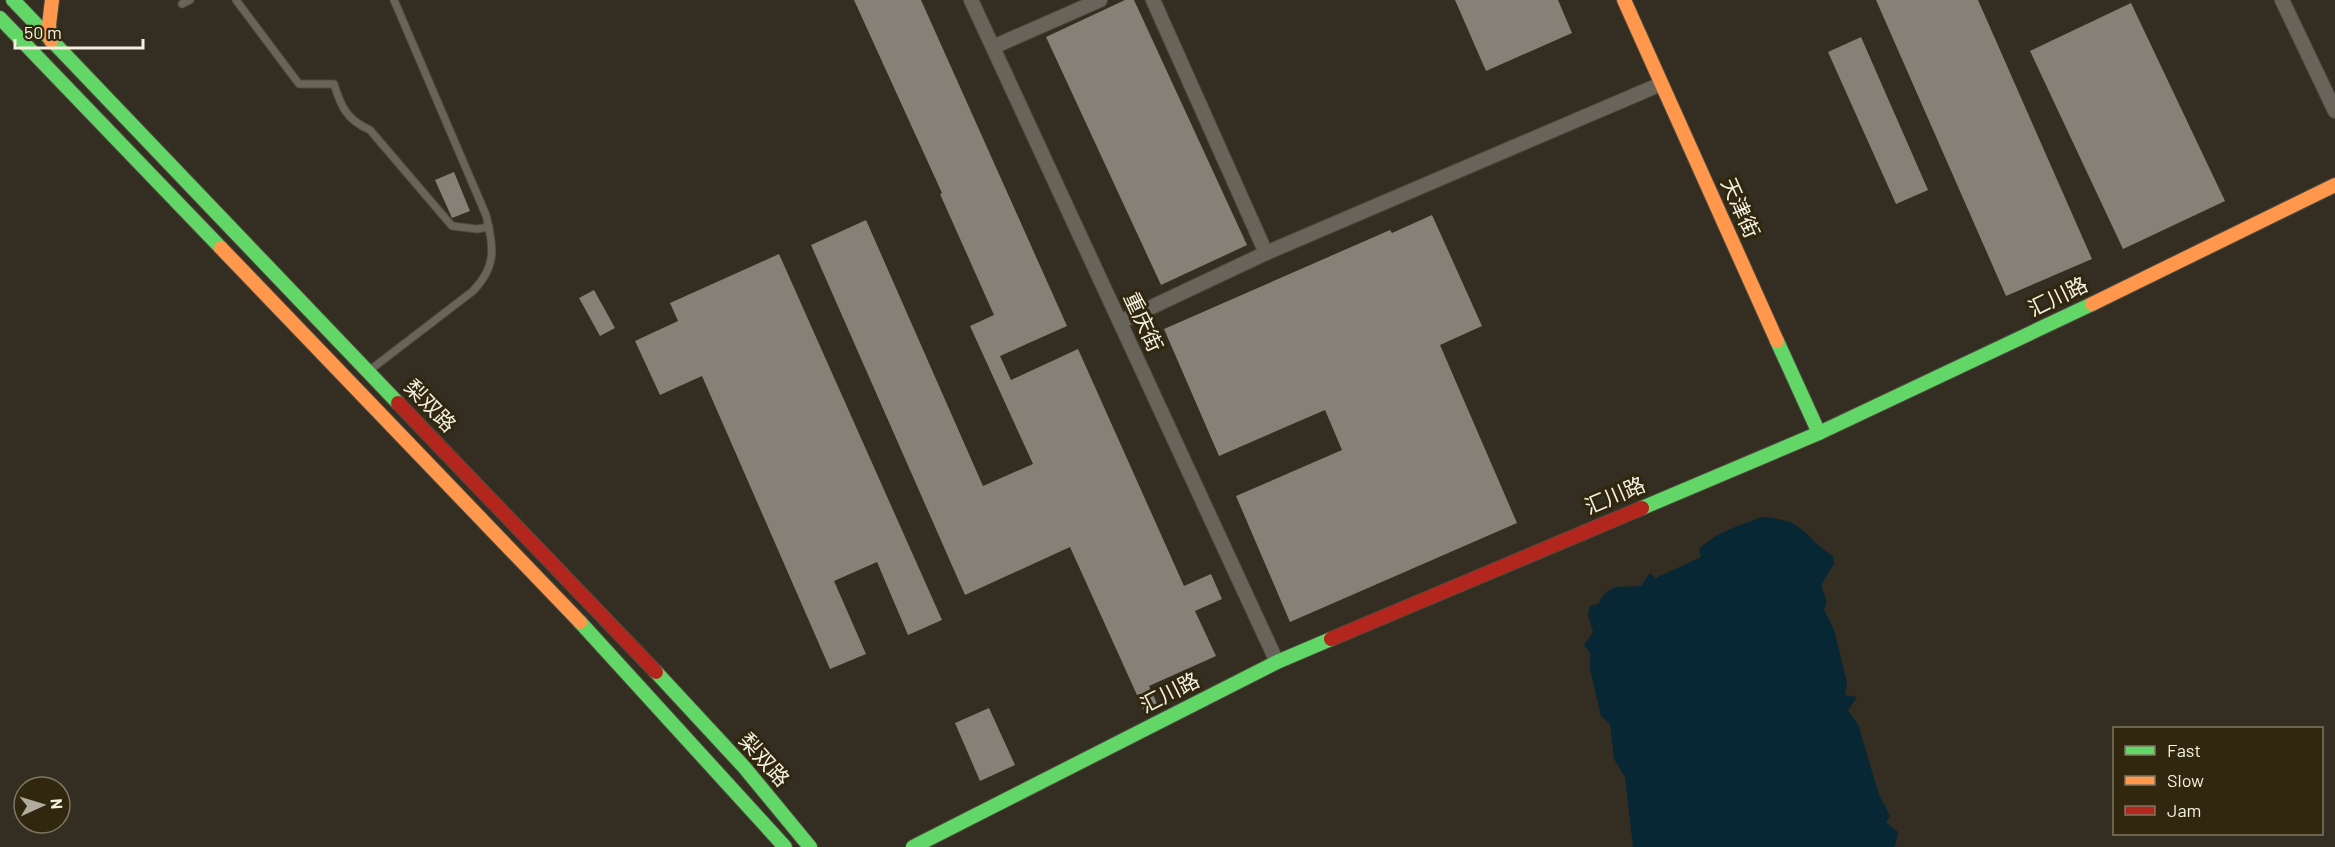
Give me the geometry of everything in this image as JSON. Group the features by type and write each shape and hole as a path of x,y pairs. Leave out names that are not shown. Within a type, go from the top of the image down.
{"main road":[{"path":"51,41 49,25 52,0"},
{"name":"天津街","path":"1624,0 1819,432"},
{"path":"9,1 39,58"},
{"name":"梨双路","path":"9,1 51,41 629,645 791,823 810,847"},
{"name":"梨双路","path":"0,18 598,642 781,845"},
{"name":"汇川路","path":"913,847 1277,663 1819,432 2072,314 2335,185"},
{"path":"791,823 796,847"}],"street":[{"name":"重庆街","path":"971,0 1277,663"},
{"path":"993,47 1100,0"},
{"path":"1153,0 1266,253"},
{"path":"2282,0 2335,111"},
{"path":"1120,322 1266,253 1661,84"}],"lane":[{"path":"182,4 190,0"},
{"path":"236,0 298,84 334,84 341,106 354,123 370,130 452,226 477,229 489,227"},
{"path":"368,371 473,291 487,276 491,256 489,227 394,0"}],"water":[{"path":"1761,517 1787,521 1795,525 1833,556 1834,564 1821,585 1827,602 1824,609 1834,630 1847,683 1845,695 1857,697 1848,710 1858,724 1879,795 1890,816 1886,822 1898,832 1895,847 1633,847 1625,777 1614,759 1610,724 1601,716 1590,669 1590,653 1584,645 1593,632 1588,615 1590,606 1598,604 1611,589 1641,586 1650,573 1656,578 1701,557 1699,549 1715,537"}],"building":[{"path":"854,0 921,0 1067,326 1000,356 1011,380 1078,349 1184,586 1211,574 1222,599 1195,611 1216,656 1149,686 1159,708 1146,715 1070,547 965,595 811,245 866,220 983,486 1033,464 970,326 994,315 940,194 942,193"},
{"path":"1125,0 1134,0 1247,245 1161,285 1046,37"},
{"path":"1455,0 1558,0 1572,33 1486,71"},
{"path":"1876,0 1978,0 2092,259 2006,296"},
{"path":"2131,3 2225,201 2123,249 2030,51"},
{"path":"1861,37 1928,190 1896,204 1828,52"},
{"path":"454,172 470,211 452,218 435,180"},
{"path":"1432,215 1482,326 1440,345 1517,523 1290,622 1236,496 1342,450 1325,410 1219,456 1164,329 1390,230 1392,233"},
{"path":"779,254 942,620 908,635 877,562 834,581 866,654 830,669 702,376 660,395 635,341 678,321 670,303"},
{"path":"594,290 615,328 600,336 579,298"},
{"path":"989,708 1015,765 980,781 955,723"}],"traffic: fast":[{"path":"13,0 398,403"},
{"path":"0,18 221,248"},
{"path":"1642,508 1819,433 2092,304"},
{"path":"1777,341 1819,433"},
{"path":"580,622 785,847"},
{"path":"913,847 1277,662 1331,639"},
{"path":"656,672 744,767 810,847"}],"traffic: slow":[{"path":"51,41 49,25 52,0"},
{"path":"1624,0 1777,341"},
{"path":"2092,304 2335,185"},
{"path":"221,248 580,622"}],"traffic: jam":[{"path":"398,403 656,672"},
{"path":"1331,639 1642,508"}]}
